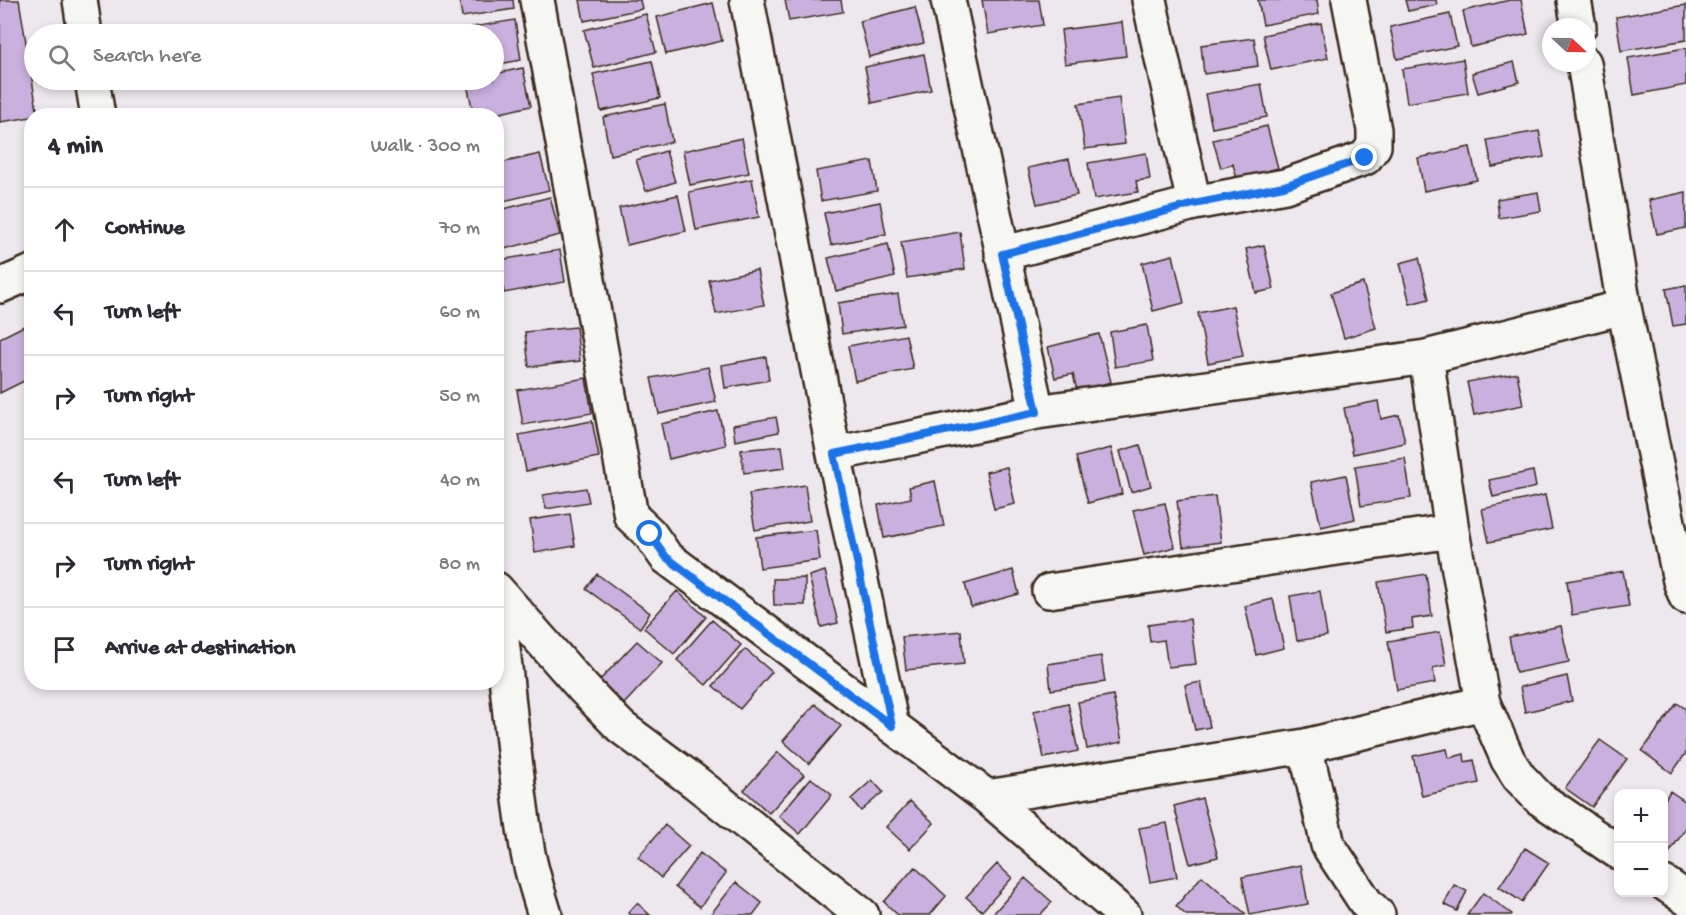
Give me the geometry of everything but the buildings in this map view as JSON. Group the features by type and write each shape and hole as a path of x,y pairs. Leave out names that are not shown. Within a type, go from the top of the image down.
{"street":[{"path":"80,0 84,24"},
{"path":"537,0 631,516 650,534 666,557 987,797 1124,915"},
{"path":"747,0 834,454 892,726"},
{"path":"948,0 1037,412"},
{"path":"1149,0 1194,204"},
{"path":"1002,254 1194,204 1284,186 1365,158 1374,146 1374,130 1349,0"},
{"path":"1574,0 1577,18"},
{"path":"1585,72 1624,307 1684,586"},
{"path":"94,90 97,108"},
{"path":"0,286 24,276"},
{"path":"834,454 1037,412 1426,357 1624,307"},
{"path":"1426,357 1452,531 1483,703 1508,760 1519,777 1539,798 1614,849"},
{"path":"1049,591 1452,531"},
{"path":"504,599 621,727 695,782 862,915"},
{"path":"504,647 518,784 528,855 545,915"},
{"path":"987,797 1305,746 1483,703"},
{"path":"1305,746 1328,845 1366,903 1378,915"},
{"path":"1668,886 1686,898"}],"route":[{"path":"650,534 666,557 892,726 834,454 1037,412 1002,254 1194,204 1284,186 1365,158"}]}
